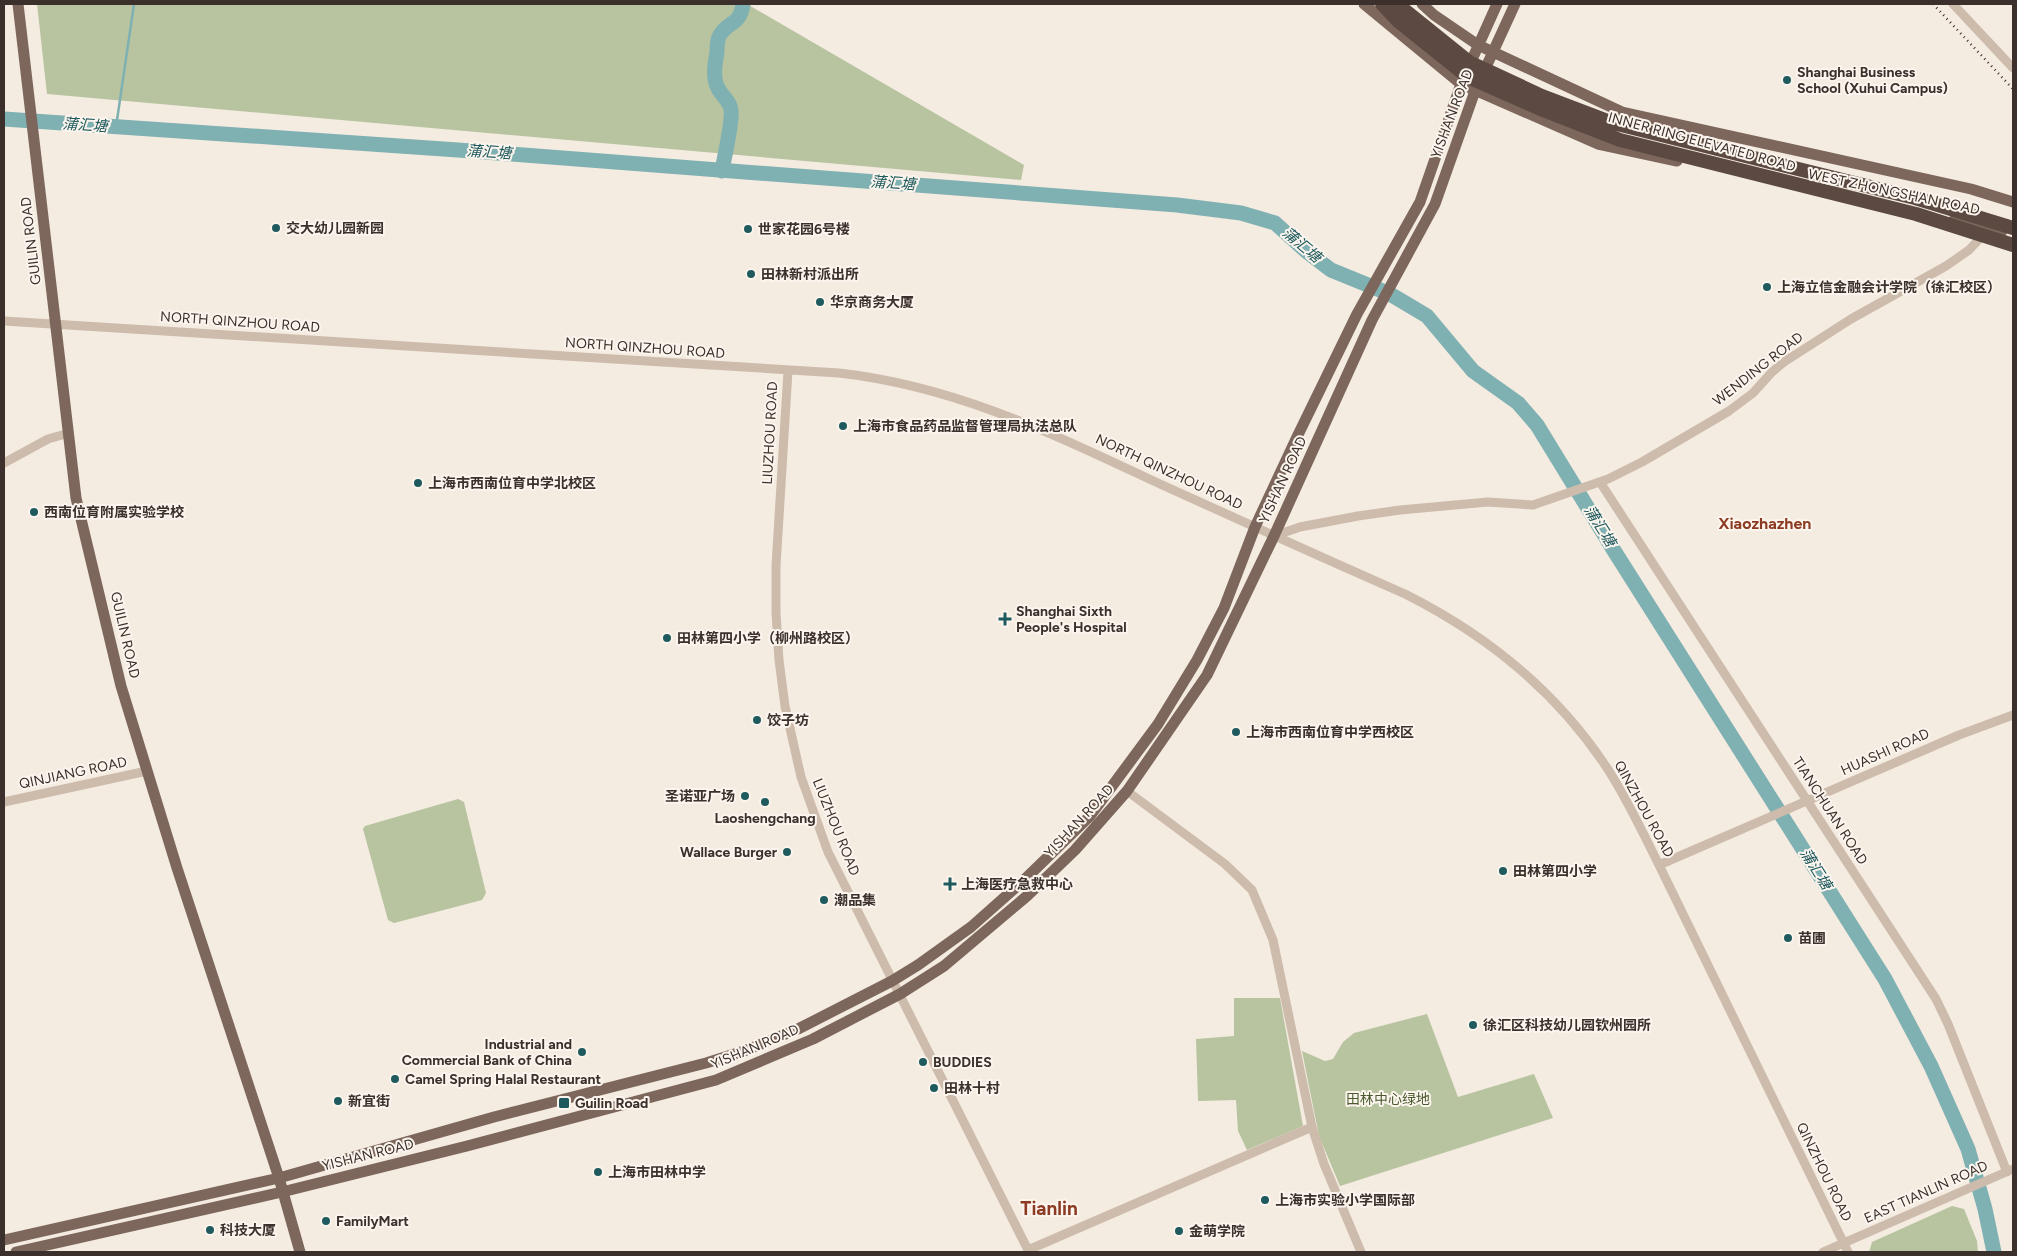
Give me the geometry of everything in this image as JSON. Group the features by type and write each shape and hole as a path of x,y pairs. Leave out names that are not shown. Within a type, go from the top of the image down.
{"highway":[{"name":"INNER RING ELEVATED ROAD","path":"1382,4 1398,21 1468,77 1543,110 1620,140 1916,214 2013,245"},
{"name":"INNER RING ELEVATED ROAD","path":"1397,4 1469,62 1542,96 1613,123 1915,198 2013,228"}],"main road":[{"name":"GUILIN ROAD","path":"18,4 76,498 121,686 300,1252"},
{"name":"WEST ZHONGSHAN ROAD","path":"1364,4 1461,84 1598,144 2013,233"},
{"name":"WEST ZHONGSHAN ROAD","path":"1422,4 1434,15 1478,44 1622,112 1971,189 2013,202"},
{"name":"YISHAN ROAD","path":"4,1240 278,1178 494,1118 706,1063 744,1051 798,1029 892,981 971,927 1023,881 1090,816 1158,724 1193,668 1224,608 1255,527 1357,314 1420,202 1461,84 1497,4"},
{"name":"YISHAN ROAD","path":"16,1252 282,1192 467,1146 716,1080 813,1039 900,994 944,966 1027,896 1075,850 1127,791 1207,675 1274,536 1372,320 1434,204 1475,91 1515,4"}],"street":[{"path":"1953,4 2013,68"},
{"name":"WENDING ROAD","path":"1274,536 1300,527 1358,516 1445,505 1488,502 1533,505 1600,482 1642,462 1729,411 1753,393 1784,362 1851,319 1959,258 1989,228"},
{"name":"NORTH QINZHOU ROAD","path":"4,321 862,376 924,388 965,400 1053,434 1255,527"},
{"name":"LIUZHOU ROAD","path":"788,371 776,590 777,636 785,706 799,769 816,823 828,852 1029,1251"},
{"path":"4,463 48,439 69,433"},
{"name":"TIANCHUAN ROAD","path":"1600,482 1936,999 1948,1024 2006,1172"},
{"name":"QINZHOU ROAD","path":"1255,527 1434,609 1472,632 1520,669 1566,715 1589,743 1631,809 1848,1252"},
{"name":"HUASHI ROAD","path":"1659,865 1959,734 2013,715"},
{"name":"QINJIANG ROAD","path":"4,802 147,771"},
{"path":"1127,791 1225,864 1252,890 1274,940 1312,1127 1324,1164 1362,1252"},
{"path":"1029,1251 1312,1127"},
{"name":"EAST TIANLIN ROAD","path":"1823,1252 2006,1172"}],"green space":[{"path":"37,4 747,4 1024,165 1021,180 47,94"},
{"path":"458,799 464,802 486,893 482,900 394,923 388,920 363,829 365,826"},
{"path":"1234,998 1280,998 1303,1126 1247,1150 1238,1131 1236,1100 1198,1101 1196,1039 1234,1036"},
{"name":"田林中心绿地","path":"1427,1014 1458,1097 1534,1074 1553,1118 1340,1186 1319,1136 1302,1051 1325,1061 1333,1059 1343,1042 1354,1033"},
{"path":"1952,1206 1964,1209 1977,1241 1978,1252 1869,1252 1872,1242"}],"waterway":[{"path":"116,127 134,4"},
{"path":"722,171 730,131 731,110 715,81 717,42 725,28 739,17 743,4"},
{"name":"蒲汇塘","path":"4,119 458,150 1177,205 1241,213 1275,223 1306,251 1331,270 1390,294 1427,316 1473,371 1518,403 1537,425 1613,549 1885,979 1931,1066 1968,1149 1985,1209 1994,1252"}],"railway":[{"path":"1933,4 2013,89"}],"place":[{"name":"Shanghai Business School (Xuhui Campus)","path":"1787,80"},
{"name":"交大幼儿园新园","path":"276,228"},
{"name":"世家花园6号楼","path":"748,229"},
{"name":"田林新村派出所","path":"751,274"},
{"name":"上海立信金融会计学院（徐汇校区）","path":"1767,287"},
{"name":"华京商务大厦","path":"820,302"},
{"name":"上海市食品药品监督管理局执法总队","path":"843,426"},
{"name":"上海市西南位育中学北校区","path":"418,483"},
{"name":"西南位育附属实验学校","path":"34,512"},
{"name":"Shanghai Sixth People's Hospital","path":"1005,619"},
{"name":"田林第四小学（柳州路校区）","path":"667,638"},
{"name":"饺子坊","path":"757,720"},
{"name":"上海市西南位育中学西校区","path":"1236,732"},
{"name":"圣诺亚广场","path":"745,796"},
{"name":"Laoshengchang","path":"765,802"},
{"name":"Wallace Burger","path":"787,852"},
{"name":"田林第四小学","path":"1503,871"},
{"name":"上海医疗急救中心","path":"950,884"},
{"name":"潮品集","path":"824,900"},
{"name":"苗圃","path":"1788,938"},
{"name":"徐汇区科技幼儿园钦州园所","path":"1473,1025"},
{"name":"Industrial and Commercial Bank of China","path":"582,1052"},
{"name":"BUDDIES","path":"923,1062"},
{"name":"Camel Spring Halal Restaurant","path":"395,1079"},
{"name":"田林十村","path":"934,1088"},
{"name":"新宜街","path":"338,1101"},
{"name":"Guilin Road","path":"564,1103"},
{"name":"上海市田林中学","path":"598,1172"},
{"name":"上海市实验小学国际部","path":"1265,1200"},
{"name":"FamilyMart","path":"326,1221"},
{"name":"科技大厦","path":"210,1230"},
{"name":"金萌学院","path":"1179,1231"}],"district":[{"name":"Xiaozhazhen","path":"1765,523"},
{"name":"Tianlin","path":"1049,1208"}]}
